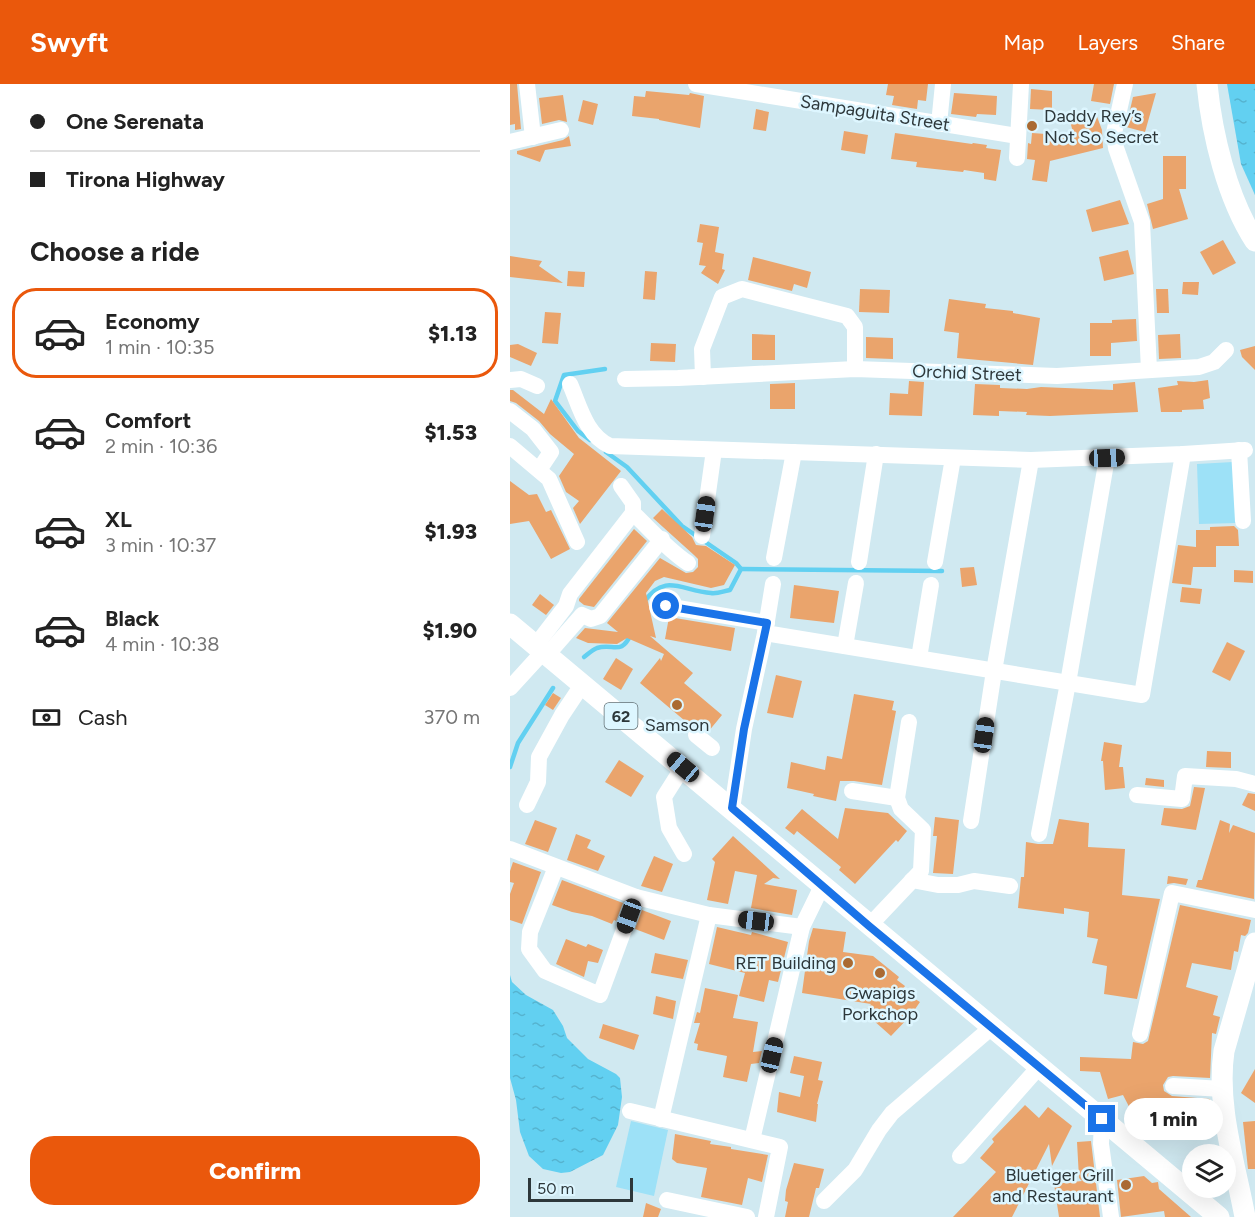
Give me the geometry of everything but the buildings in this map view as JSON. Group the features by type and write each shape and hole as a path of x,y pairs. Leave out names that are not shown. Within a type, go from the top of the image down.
{"main road":[{"path":"1207,84 1212,122 1229,184 1236,204 1255,241"},
{"name":"62","path":"510,624 1219,1217"},
{"path":"1245,1217 1222,1089 1224,1051 1255,943"}],"street":[{"path":"527,84 533,137"},
{"name":"Sampaguita Street","path":"696,84 1018,136"},
{"path":"939,124 943,84"},
{"path":"1017,158 1021,84"},
{"path":"1125,84 1114,133 1116,148 1142,222 1149,370"},
{"path":"510,142 561,130"},
{"path":"703,377 702,349 722,297 742,289 847,316 855,327 855,369"},
{"name":"Orchid Street","path":"625,379 855,369 1058,376 1199,367 1214,362 1226,350"},
{"path":"510,380 521,379 537,386"},
{"path":"570,384 592,432 600,442 610,446 1031,460 1242,450 1243,521"},
{"path":"510,411 533,429 551,452 539,470"},
{"path":"510,446 549,479 577,542"},
{"path":"702,536 714,450"},
{"path":"774,558 794,452"},
{"path":"859,562 876,454"},
{"path":"666,606 845,646 1142,695 1183,454"},
{"path":"935,562 953,458"},
{"path":"1039,834 1107,458"},
{"path":"971,820 994,671 1031,460"},
{"path":"542,651 570,594 633,513 633,503 621,486"},
{"path":"633,513 662,539 675,555 688,563"},
{"path":"566,606 591,619 600,616 662,539"},
{"path":"845,646 856,583"},
{"path":"732,808 744,729 773,584"},
{"path":"919,658 931,585"},
{"path":"510,688 542,651 582,615"},
{"path":"527,805 538,782 539,757 582,685"},
{"path":"869,926 921,871 923,830 901,809 897,798 909,722"},
{"path":"696,735 712,748"},
{"path":"683,767 664,797 669,828 684,854"},
{"path":"1137,795 1182,799 1185,776 1236,779 1255,784"},
{"path":"852,791 897,798"},
{"path":"510,849 636,897 709,915 802,927"},
{"path":"556,867 530,932 529,949 544,971 600,995 636,897"},
{"path":"912,880 938,885 958,885 974,881 1010,886"},
{"path":"752,1140 802,927 822,885"},
{"path":"1140,1034 1172,893 1255,910"},
{"path":"661,1119 709,915"},
{"path":"824,1201 855,1170 892,1113 992,1027"},
{"path":"960,1156 1039,1067"},
{"path":"1173,1086 1222,1089"},
{"path":"630,1112 780,1147 766,1217"},
{"path":"1102,1119 1101,1144 1111,1217"},
{"path":"667,1200 696,1212 747,1217"}],"shaded area":[{"path":"1233,462 1237,523 1199,524 1197,464"},
{"path":"631,1121 668,1130 654,1196 616,1187"}],"water":[{"path":"1227,84 1255,84 1255,195 1241,164"},
{"path":"510,975 512,982 526,995 553,1010 567,1038 588,1059 620,1078 622,1097 618,1125 603,1155 570,1172 561,1173 543,1169 529,1156 520,1132 516,1100 510,1078"}],"waterway":[{"path":"590,440 578,431 555,401 564,375 605,369"},
{"path":"606,452 627,467 682,526 736,563 741,569 730,590 713,593 667,585 652,593 644,602"},
{"path":"741,569 942,571"},
{"path":"584,657 597,648 620,647 631,634"},
{"path":"510,767 518,743 553,688"}],"place":[{"name":"Daddy Rey’s Not So Secret","path":"1032,126"},
{"name":"Samson","path":"677,705"},
{"name":"RET Building","path":"848,963"},
{"name":"Gwapigs Porkchop","path":"880,973"},
{"name":"Bluetiger Grill and Restaurant","path":"1126,1185"}],"route":[{"path":"666,606 767,623 744,729 732,808 869,926 1102,1119"}]}
